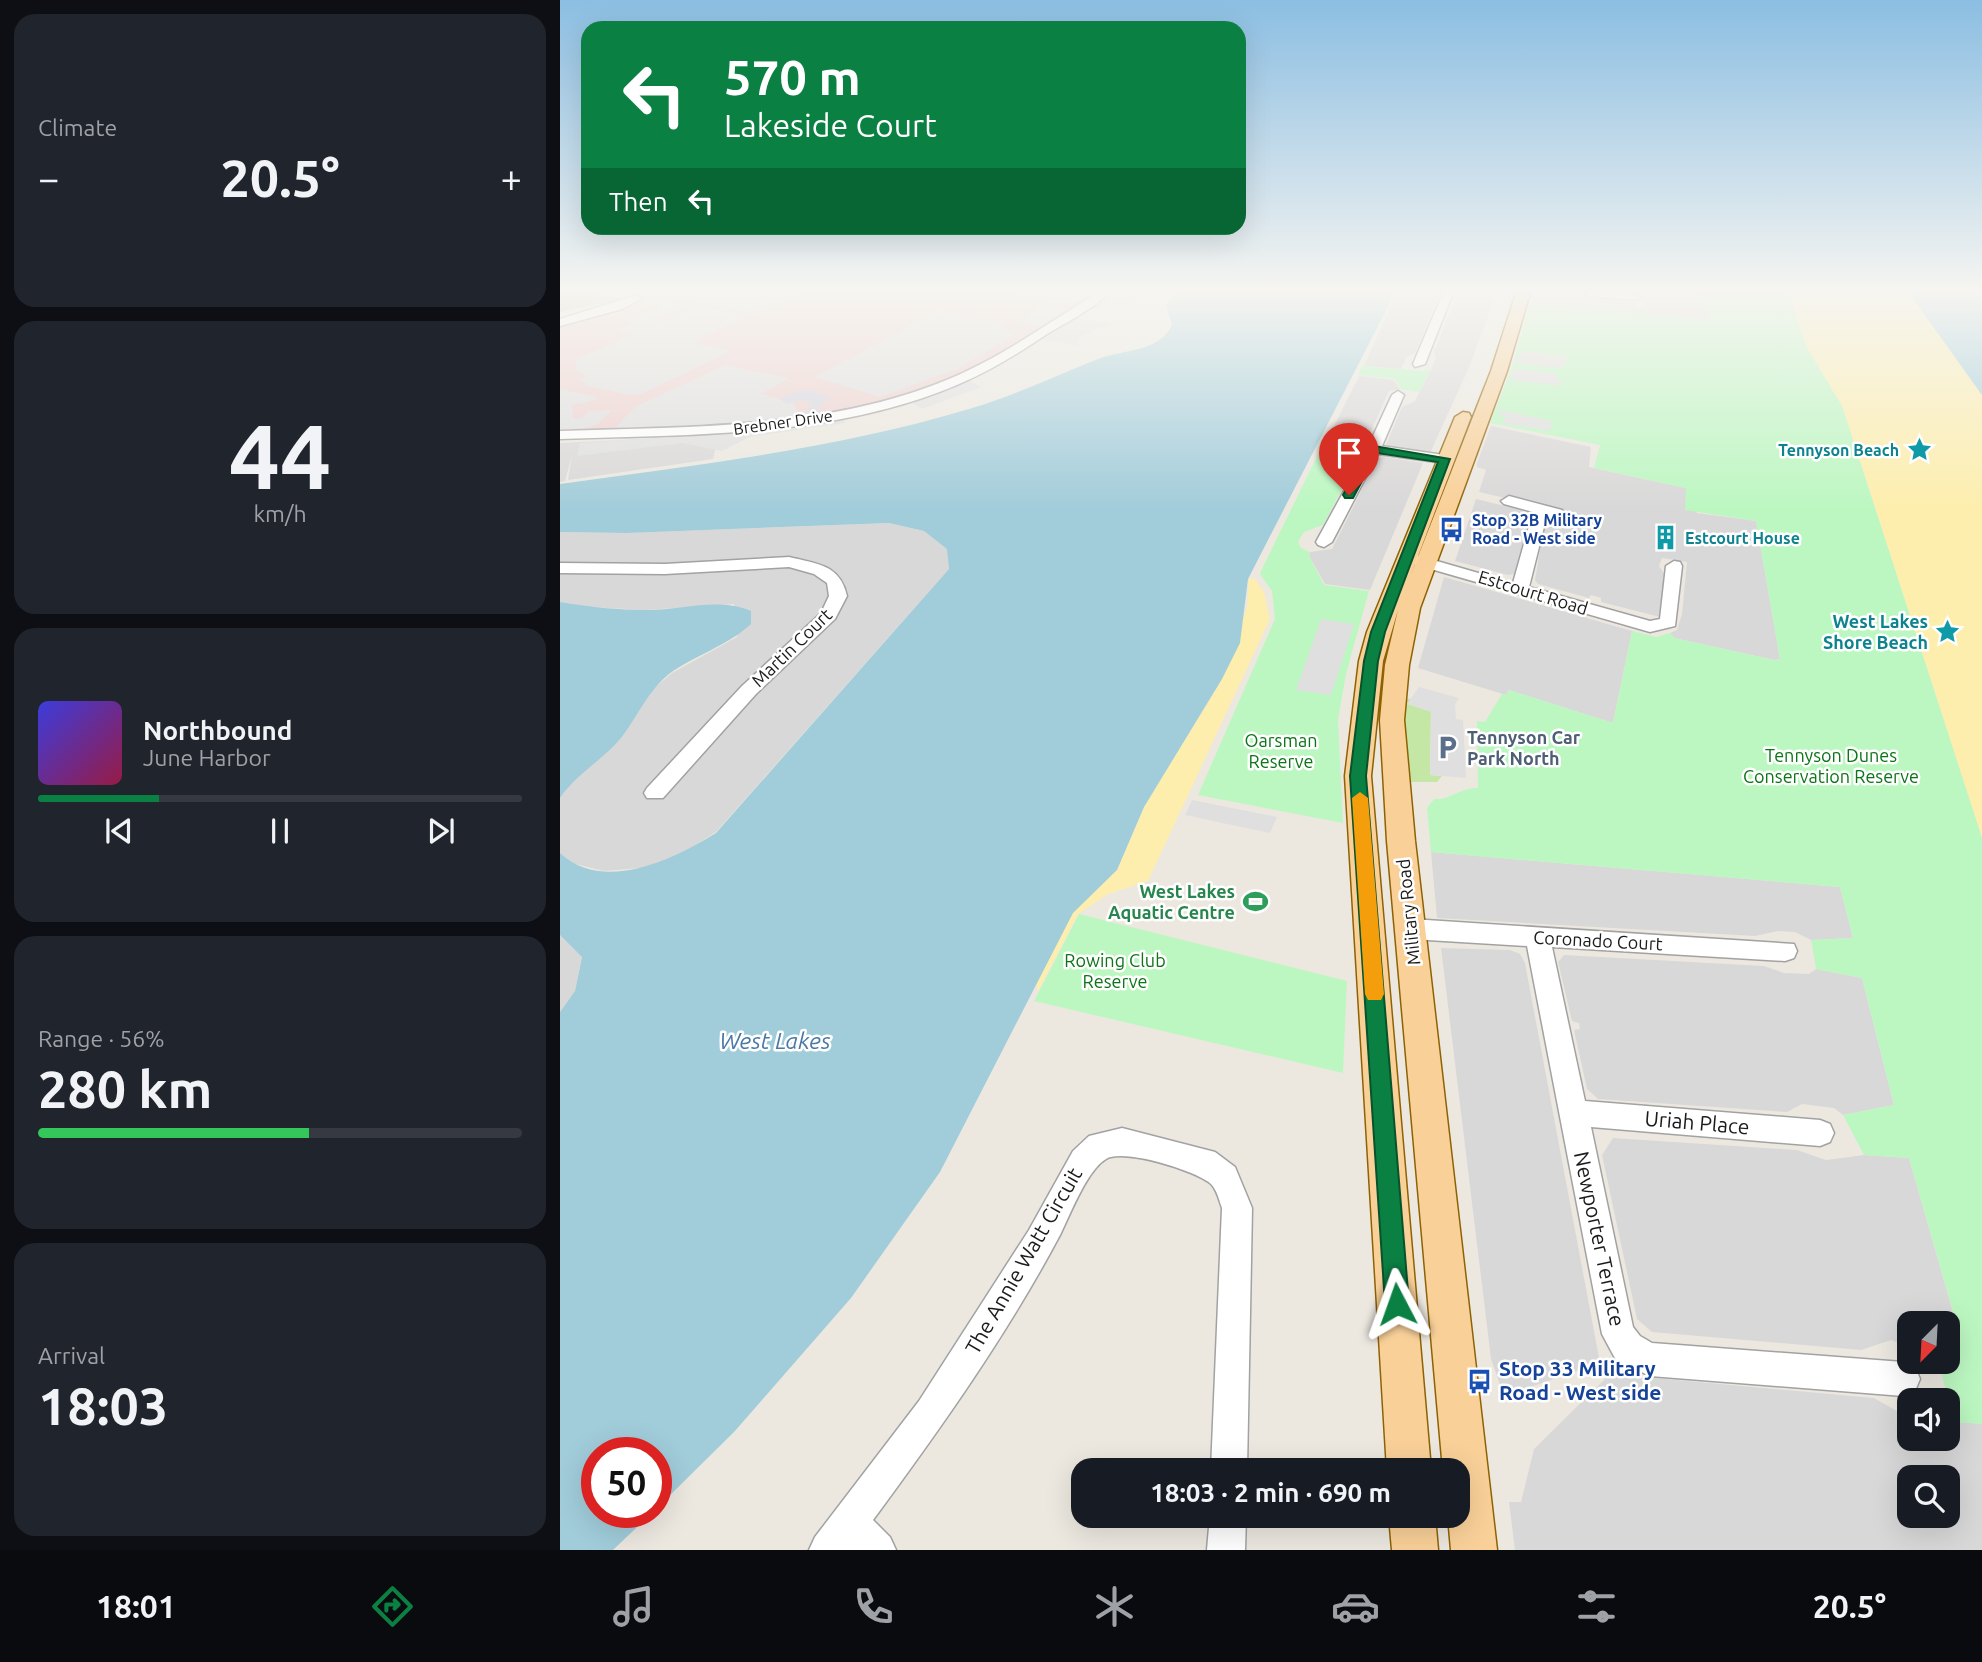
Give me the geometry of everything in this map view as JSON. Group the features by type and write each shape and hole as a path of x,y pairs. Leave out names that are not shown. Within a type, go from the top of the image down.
{"main road":[{"name":"Military Road","path":"1474,1550 1394,775 1392,720 1400,646 1415,559 1444,459 1491,365"},
{"name":"Military Road","path":"1408,1458 1358,776 1371,661 1384,614 1415,559 1493,365"},
{"path":"1385,1138 1430,1139"},
{"path":"1413,1528 1415,1550"}],"street":[{"name":"Brebner Drive","path":"560,435 720,431 830,416 930,390 986,365"},
{"path":"1324,542 1374,449 1398,395"},
{"path":"1374,449 1444,459"},
{"path":"1509,501 1549,511 1520,589"},
{"name":"Estcourt Road","path":"1415,559 1626,621 1662,626 1669,622 1672,610 1674,566"},
{"name":"Martin Court","path":"560,568 666,569 789,562 820,570 836,583 838,596 829,615 749,690 655,793"},
{"name":"Coronado Court","path":"1411,929 1785,951"},
{"name":"Newporter Terrace","path":"1538,937 1618,1335 1628,1348 1650,1359 1903,1379"},
{"name":"Uriah Place","path":"1573,1113 1820,1133"},
{"name":"The Annie Watt Circuit","path":"877,1550 839,1536 931,1413 1040,1241 1083,1161 1099,1146 1122,1141 1205,1162 1224,1177 1237,1208 1229,1458"},
{"path":"1226,1550 1227,1528"}],"shaded area":[{"path":"560,365 980,365 947,381 862,407 794,419 711,426 560,429"},
{"path":"576,365 701,365 641,394 629,395 584,385 587,383 578,380 587,376 576,370"},
{"path":"727,365 789,378 761,394 793,402 799,413 788,419 736,425 614,429 635,407"},
{"path":"837,365 963,365 880,397 815,377"},
{"path":"1364,365 1403,365 1401,369"},
{"path":"1433,365 1470,365 1430,453 1390,448 1386,445 1402,407 1415,401"},
{"path":"1536,365 1564,365 1559,368"},
{"path":"1514,369 1556,373 1557,380 1562,381 1561,386 1511,380"},
{"path":"1359,376 1394,380 1400,389 1389,391 1362,451 1324,446"},
{"path":"968,380 981,387 922,409 909,401"},
{"path":"560,389 596,397 597,400 572,405 573,419 582,418 589,411 612,410 598,424 585,428 560,429"},
{"path":"806,389 831,398 818,406 822,415 789,420 811,408 812,403 800,400 788,404 779,399"},
{"path":"1501,410 1552,421 1550,431 1501,423 1507,416 1498,414"},
{"path":"843,417 845,423 749,437 722,451 682,443 577,456 580,443 758,432"},
{"path":"1491,426 1591,447 1589,467 1686,488 1686,499 1697,513 1756,521 1780,659 1774,660 1674,638 1670,633 1677,630 1682,614 1687,562 1662,558 1659,566 1665,575 1660,617 1601,602 1601,598 1591,595 1589,598 1538,584 1535,580 1544,526 1550,518 1561,519 1566,512 1479,492 1486,470 1477,467 1477,463"},
{"path":"719,435 713,459 568,480 572,455 565,481 560,482 560,443"},
{"path":"1378,458 1423,463 1370,590 1325,584 1309,556 1310,552 1332,549"},
{"path":"1476,499 1531,514 1514,574 1508,575 1455,561"},
{"path":"889,523 924,531 948,549 949,569 716,832 677,857 641,868 604,871 571,863 560,853 560,798 569,785 620,738 652,690 672,673 737,637 734,604 646,610 588,607 560,602 560,532 627,533"},
{"path":"1444,577 1632,631 1613,723 1509,690 1506,695 1418,668"},
{"path":"1321,619 1354,624 1331,695 1296,690"},
{"name":"Tennyson Car Park North","path":"1419,687 1459,698 1455,704 1456,719 1463,720 1466,778 1430,775 1431,712 1407,704"},
{"path":"1192,800 1277,817 1270,833 1185,815"},
{"path":"1431,852 1840,887 1853,938 1811,940 1795,932 1778,931 1755,936 1437,918"},
{"path":"560,935 582,956 575,991 560,1012"},
{"path":"1441,948 1510,950 1520,954 1525,963 1600,1363 1504,1396 1491,1359"},
{"path":"1564,955 1764,966 1784,973 1809,974 1816,969 1862,978 1894,1105 1843,1115 1834,1108 1802,1104 1787,1112 1598,1099 1587,1089 1574,1030 1580,1029 1579,1023 1572,1021 1558,962"},
{"path":"1613,1138 1797,1150 1826,1160 1864,1155 1909,1158 1953,1311 1897,1311 1897,1342 1891,1340 1861,1350 1652,1332 1637,1319 1602,1155"},
{"path":"1610,1374 1874,1398 1897,1411 1897,1451 1960,1451 1960,1422 1982,1424 1982,1550 1515,1550 1509,1502 1521,1502 1534,1449"}],"green space":[{"name":"Tennyson Dunes Conservation Reserve","path":"1512,365 1817,365 1842,406 1982,838 1982,1424 1960,1422 1960,1388 1945,1388 1941,1374 1960,1374 1960,1311 1953,1311 1909,1158 1864,1155 1843,1115 1894,1105 1862,978 1816,969 1811,940 1853,938 1840,887 1431,852 1427,808 1434,799 1478,788 1477,721 1485,722 1502,694 1506,695 1509,690 1613,723 1632,631 1656,637 1670,633 1674,638 1774,660 1780,659 1756,521 1685,510 1686,488 1594,468 1600,445 1490,423"},
{"path":"1362,366 1431,370 1419,392 1401,389 1395,379 1358,375"},
{"name":"Oarsman Reserve","path":"1322,446 1362,452 1323,525 1304,532 1298,542 1301,548 1310,552 1309,556 1324,585 1369,591 1346,674 1338,720 1343,823 1198,795 1275,619 1272,591 1260,574"},
{"path":"1403,698 1411,699 1408,704 1431,711 1430,775 1442,776 1437,782 1406,782"},
{"name":"Rowing Club Reserve","path":"1079,914 1347,981 1343,1073 1034,1001"}],"sand":[{"name":"Tennyson Beach","path":"1817,365 1961,365 1982,395 1982,838 1842,406"},
{"path":"1254,578 1264,592 1270,619 1148,881 1108,894 1078,914 1038,991 1023,942 1117,870 1144,807 1222,679 1247,607 1249,579"}],"water":[{"name":"West Lakes","path":"1083,365 1358,365 1248,579 1240,643 1222,679 1144,807 1117,870 1073,913 940,1172 851,1298 734,1432 672,1493 672,1437 581,1437 581,1528 636,1528 613,1550 560,1550 560,1012 575,991 582,957 560,935 560,853 578,865 597,871 618,872 660,862 716,833 949,569 947,549 924,531 889,523 627,533 560,532 560,484 817,445 969,409"},
{"path":"1961,365 1982,365 1982,395"},
{"path":"560,602 637,610 726,605 751,611 751,624 661,681 621,738 566,789 560,798"}],"slow traffic":[{"path":"1360,798 1375,994"}],"place":[{"name":"Tennyson Beach","path":"1919,450"},
{"name":"Stop 32B Military Road - West side","path":"1452,529"},
{"name":"Estcourt House","path":"1665,538"},
{"name":"West Lakes Shore Beach","path":"1948,632"},
{"name":"Tennyson Car Park North","path":"1447,748"},
{"name":"West Lakes Aquatic Centre","path":"1255,902"},
{"name":"Stop 33 Military Road - West side","path":"1479,1381"}],"route":[{"path":"1349,495 1374,449 1444,459 1378,632 1371,661 1358,776 1397,1304"}]}
